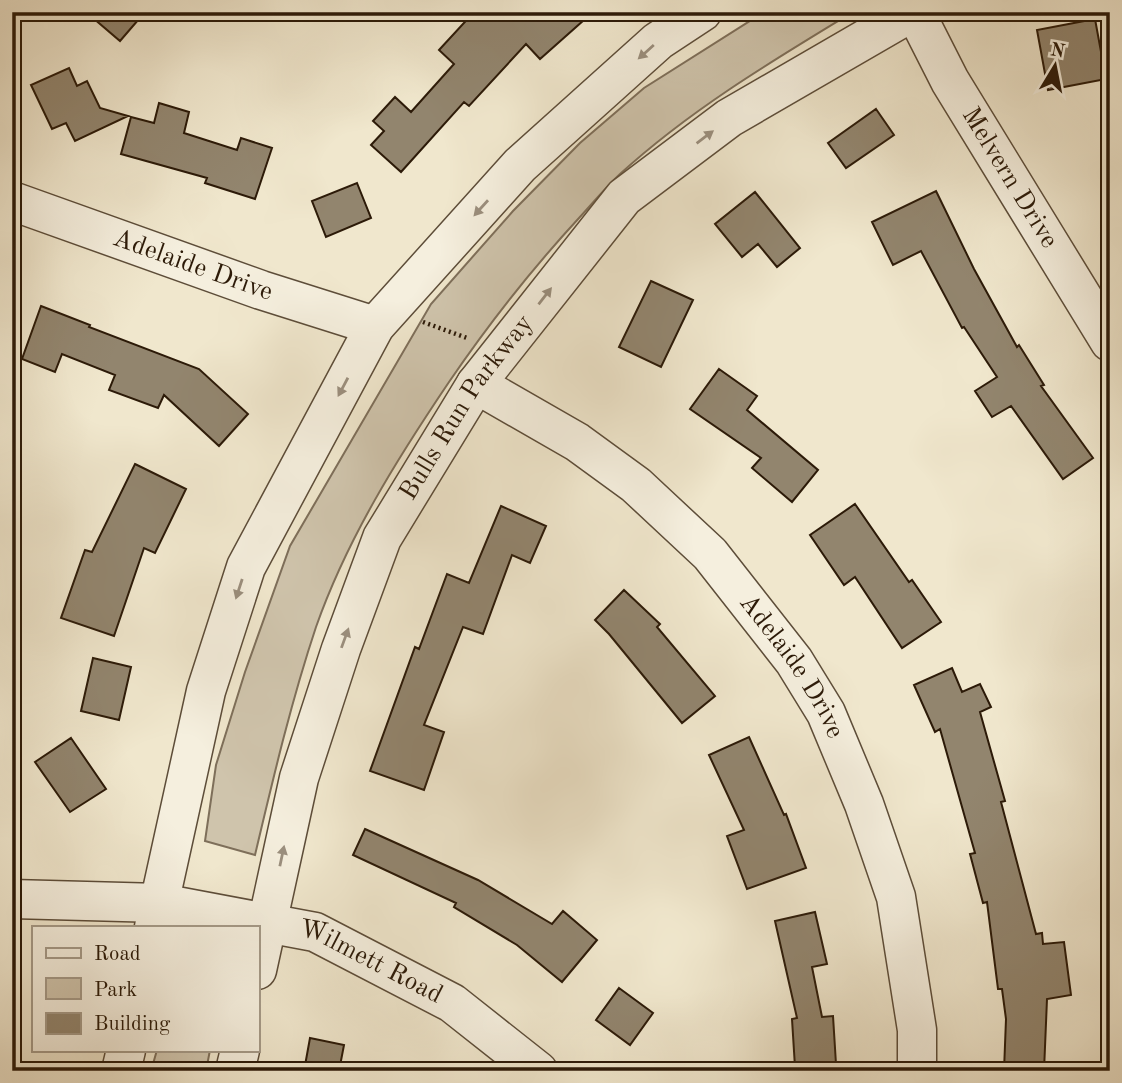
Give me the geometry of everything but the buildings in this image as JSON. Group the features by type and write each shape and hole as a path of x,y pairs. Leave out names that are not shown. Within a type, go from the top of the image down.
{"street":[{"path":"157,915 206,691 246,567 375,326 520,165 658,41 702,12"},
{"name":"Melvern Drive","path":"913,12 950,81 1110,342"},
{"name":"Bulls Run Parkway","path":"259,962 299,778 341,649 382,538 476,384 624,197 729,118 913,12"},
{"name":"Adelaide Drive","path":"12,201 261,290 375,326"},
{"name":"Adelaide Drive","path":"476,384 577,442 636,485 710,554 794,661 831,724 864,804 896,897 917,1030 917,1071"},
{"name":"Wilmett Road","path":"12,899 157,915 268,923 315,932 452,1003 538,1071"},
{"path":"121,1071 126,1052"},
{"path":"235,1071 240,1052"}],"path":[{"path":"416,319 474,341"}],"green space":[{"path":"764,12 853,12 732,87 647,151 604,190 511,297 464,360 411,440 358,531 328,594 307,655 255,855 205,841 216,765 245,672 290,546 431,304 513,211 580,143 644,88"},
{"path":"156,1052 210,1052 206,1071 151,1071"}]}
